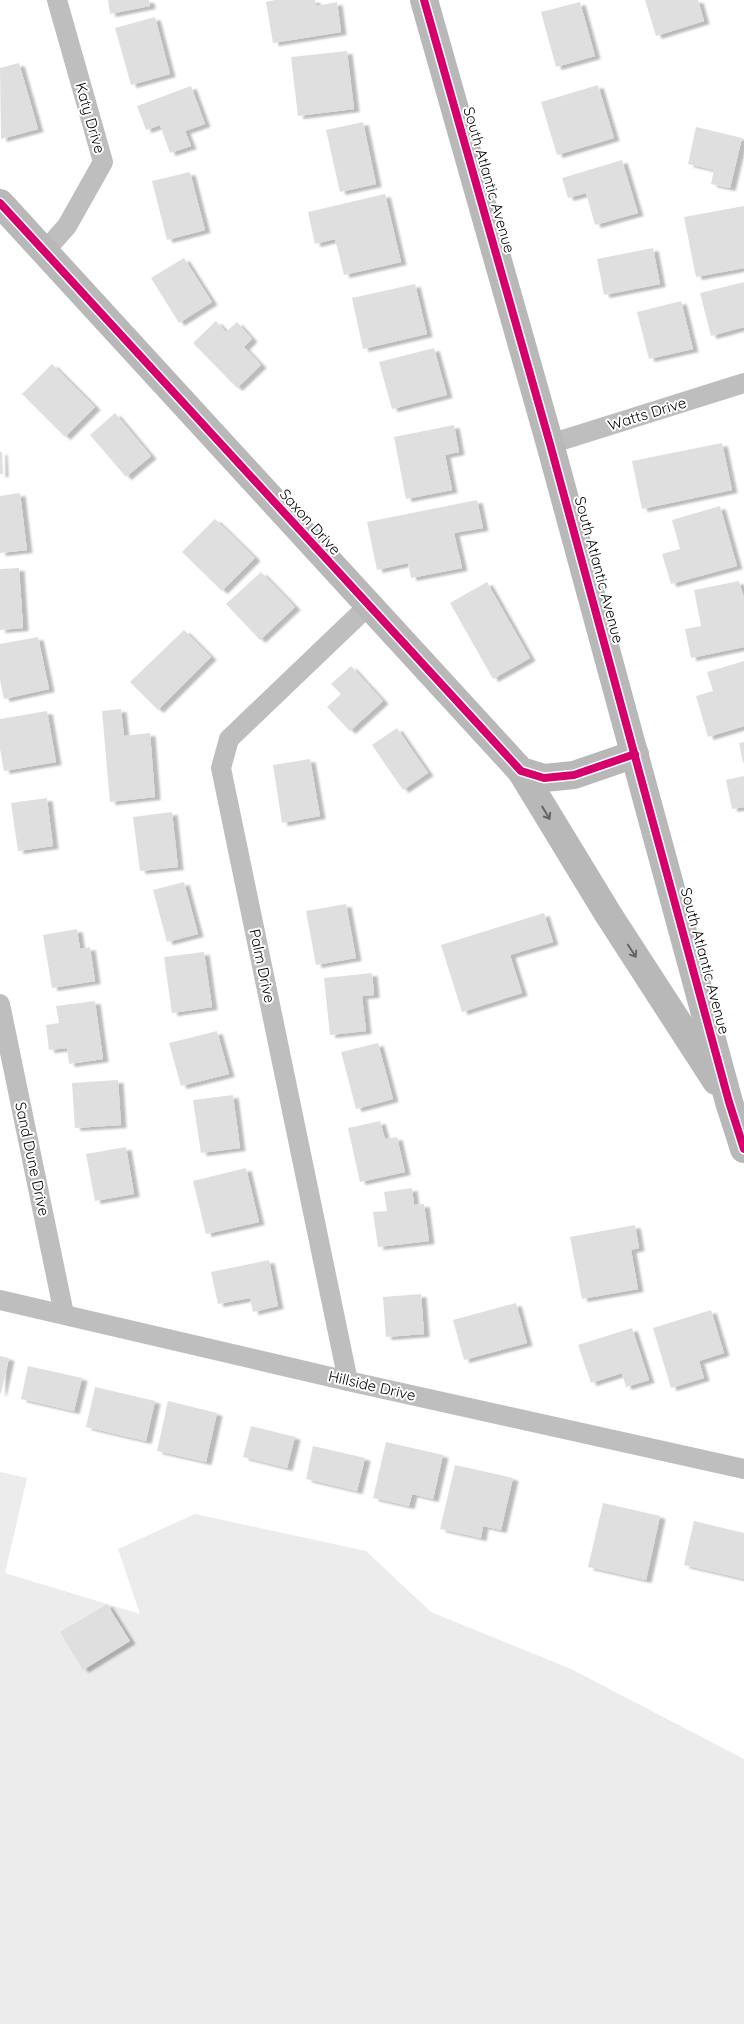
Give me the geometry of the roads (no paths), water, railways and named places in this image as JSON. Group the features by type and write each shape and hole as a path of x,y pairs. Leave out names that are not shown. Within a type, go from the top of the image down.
{"street":[{"name":"Katy Drive","path":"44,252 67,226 102,162 57,0"},
{"name":"South Atlantic Avenue","path":"424,0 550,444 729,1102 744,1149"},
{"name":"Saxon Drive","path":"0,203 521,771 608,914 729,1102"},
{"name":"Watts Drive","path":"550,444 744,384"},
{"name":"Palm Drive","path":"348,1382 221,768 229,739 368,606"},
{"path":"521,771 544,778 574,775 635,754"},
{"name":"Sand Dune Drive","path":"0,1004 64,1314"},
{"name":"Hillside Drive","path":"0,1300 348,1382 744,1469"}]}
